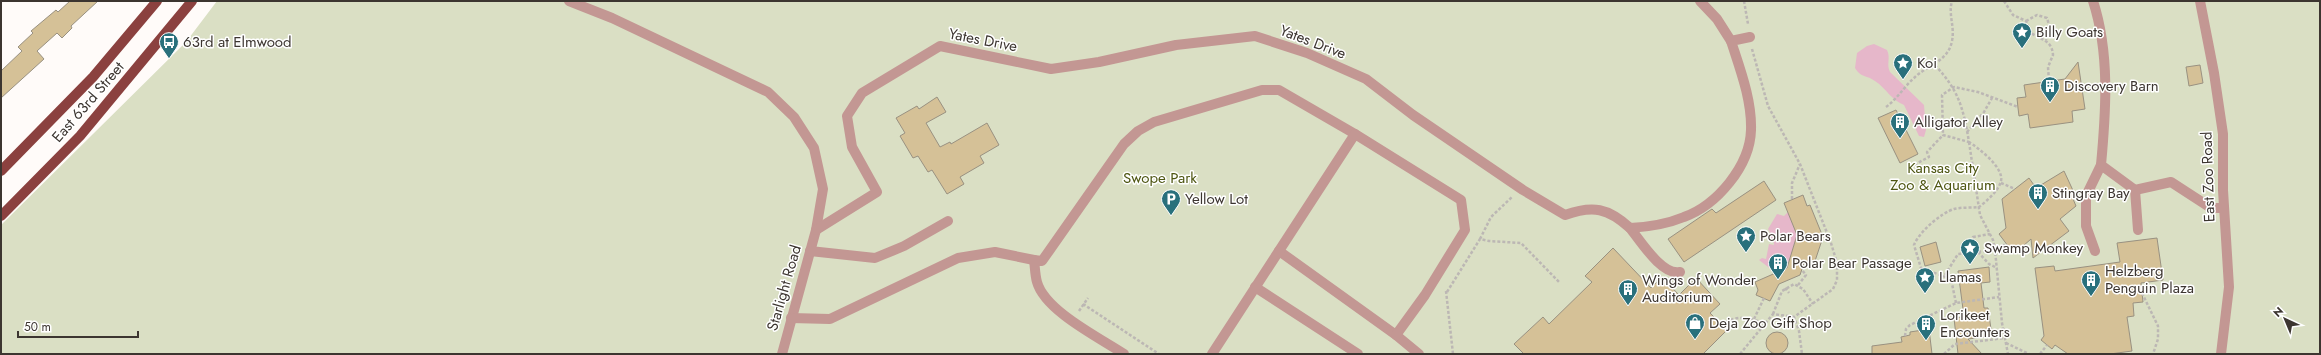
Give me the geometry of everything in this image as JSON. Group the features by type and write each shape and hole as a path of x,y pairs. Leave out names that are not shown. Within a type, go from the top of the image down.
{"main road":[{"name":"East 63rd Street","path":"1,171 93,77 158,1"},
{"name":"East 63rd Street","path":"1,216 80,136 192,1"}],"street":[{"path":"570,1 612,18 768,92 794,117 814,148 823,189 816,230"},
{"path":"1630,228 1648,227 1686,217 1716,197 1729,182 1747,152 1751,131 1749,103 1731,41 1717,19 1700,1"},
{"path":"2093,1 2101,34 2106,104 2101,165 2086,196 2086,226 2095,252"},
{"name":"East Zoo Road","path":"2200,1 2214,73 2223,134 2224,208 2229,287 2221,354"},
{"name":"Yates Drive","path":"816,230 877,192 852,147 847,116 862,93 940,46 1051,69 1099,62 1176,45 1255,36 1307,53 1366,79 1413,115 1523,190 1565,215 1577,210 1600,209 1618,217 1630,228"},
{"path":"1731,41 1750,37"},
{"path":"791,318 830,319 958,258 995,252 1042,261 1124,144 1138,131 1154,122 1262,90 1279,90 1355,134 1461,200 1465,230 1425,296 1396,335"},
{"path":"1212,354 1355,134"},
{"path":"2101,165 2135,190 2171,182 2211,208 2224,208"},
{"path":"2135,190 2138,230"},
{"path":"810,251 874,258 904,246 948,221"},
{"path":"1630,228 1659,263 1671,272 1680,272"},
{"name":"Starlight Road","path":"782,354 816,230"},
{"path":"1279,251 1396,335 1419,354"},
{"path":"1034,260 1037,283 1047,300 1072,320 1124,354"},
{"path":"1255,287 1358,354"}],"path":[{"path":"1744,1 1758,74 1767,102 1800,164 1832,243 1837,267 1835,287 1829,294 1794,317 1773,314"},
{"path":"1886,107 1920,73 1935,65 1948,51 1952,41 1950,8 1952,1"},
{"path":"2004,1 2013,15 2026,21 2031,33 2046,40 2052,48 2053,55 2048,67 2049,81"},
{"path":"2026,21 2037,15 2047,18 2050,28 2046,40"},
{"path":"1935,65 1954,87 1967,132 1981,218 1990,234 1995,250 1998,268 1999,297 2008,354"},
{"path":"1910,167 1929,157 1927,152 1943,135 1942,95 1954,87 1978,92 2018,108"},
{"path":"1967,132 1984,112 1992,98"},
{"path":"1943,135 1968,142 1990,157 2001,177 2001,183 1979,207 1950,210 1934,222 1915,242 1919,267 1926,271 1945,275 1953,280 1956,303"},
{"path":"1792,199 1792,183 1800,164"},
{"path":"2001,183 2015,189"},
{"path":"1453,354 1446,291 1480,239 1491,217 1505,202 1516,194"},
{"path":"1990,234 1973,237 1976,252 1989,264 1998,268"},
{"path":"1480,239 1523,244 1560,283"},
{"path":"1945,275 1958,254 1995,250 2006,244"},
{"path":"1785,288 1798,285 1806,276 1802,270"},
{"path":"1798,285 1806,292 1812,304"},
{"path":"1785,288 1790,292"},
{"path":"1740,354 1764,323 1773,314 1785,288"},
{"path":"2142,293 2158,326 2158,339 2153,354"},
{"path":"1910,334 1905,335 1906,329 1910,325 1956,303 1999,297"},
{"path":"1077,313 1088,298"},
{"path":"1754,319 1764,298"},
{"path":"1083,304 1159,354"},
{"path":"1722,325 1727,321 1747,316 1764,323"},
{"path":"1794,317 1800,331 1802,354"},
{"path":"1944,354 1955,344 2005,338"},
{"path":"2006,343 2029,354"},
{"path":"2040,354 2047,345"}],"green space":[{"name":"Swope Park","path":"217,1 2320,1 2320,354 1,354 1,225 186,42"}],"shaded area":[{"path":"1874,44 1887,50 1890,72 1924,105 1926,130 1924,137 1919,136 1904,105 1896,100 1879,84 1862,75 1855,68 1857,53 1867,46"},
{"path":"1788,212 1797,235 1790,259 1791,266 1776,273 1759,260 1762,258 1766,259 1769,244 1774,245 1773,238 1769,240 1771,234 1768,229 1777,214 1784,216"}],"building":[{"path":"70,1 98,1 71,26 72,28 62,38 57,33 37,51 44,59 1,98 1,71 22,51 18,47 33,33 31,31 56,10 58,12"},
{"name":"Discovery Barn","path":"2078,62 2085,109 2072,111 2073,122 2030,128 2028,114 2019,116 2017,98 2026,97 2024,85 2065,79"},
{"path":"2200,65 2203,83 2189,86 2186,67"},
{"path":"937,97 946,112 926,123 940,147 950,142 951,144 987,123 999,145 980,156 984,163 960,177 964,184 947,194 932,170 928,172 918,156 913,158 900,136 905,133 896,118 917,106 919,109"},
{"name":"Alligator Alley","path":"1896,110 1918,154 1900,163 1878,118"},
{"name":"Stingray Bay","path":"2064,171 2076,197 2073,199 2076,206 2060,219 2069,231 2033,258 2031,239 2014,254 1999,234 2006,228 2002,199 2029,178 2036,188"},
{"path":"1764,181 1776,200 1684,262 1668,239 1712,209 1716,213"},
{"path":"1803,195 1807,206 1810,205 1823,237 1813,267 1804,263 1800,275 1779,284 1770,301 1756,295 1758,290 1755,282 1787,268 1797,235 1784,203"},
{"name":"Helzberg Penguin Plaza","path":"2157,238 2163,280 2141,283 2143,302 2133,303 2134,316 2127,317 2132,351 2110,354 2068,354 2055,345 2052,349 2041,340 2044,336 2035,268 2054,266 2055,271 2120,262 2117,243"},
{"path":"1936,242 1941,262 1925,266 1920,247"},
{"name":"Wings of Wonder Auditorium","path":"1613,248 1651,288 1662,277 1679,295 1696,278 1720,304 1710,313 1727,330 1703,354 1524,354 1514,344 1543,317 1549,324 1592,282 1585,276"},
{"path":"1989,267 1990,282 1981,283 1984,308 1988,308 1992,336 1968,339 1982,354 1958,354 1954,318 1964,317 1958,271"},
{"path":"1929,329 1932,354 1872,354 1872,346 1902,342 1901,337 1910,335 1910,332"},
{"path":"1777,332 1785,335 1788,343 1785,351 1777,354 1769,351 1766,343 1769,335"}],"place":[{"name":"Billy Goats","path":"2022,49"},
{"name":"63rd at Elmwood","path":"169,59"},
{"name":"Koi","path":"1903,80"},
{"name":"Discovery Barn","path":"2050,103"},
{"name":"Alligator Alley","path":"1900,139"},
{"name":"Stingray Bay","path":"2038,210"},
{"name":"Yellow Lot","path":"1171,216"},
{"name":"Polar Bears","path":"1746,253"},
{"name":"Swamp Monkey","path":"1970,265"},
{"name":"Polar Bear Passage","path":"1778,280"},
{"name":"Llamas","path":"1925,294"},
{"name":"Helzberg Penguin Plaza","path":"2091,297"},
{"name":"Wings of Wonder Auditorium","path":"1628,306"},
{"name":"Deja Zoo Gift Shop","path":"1695,340"},
{"name":"Lorikeet Encounters","path":"1926,341"}],"park label":[{"name":"Kansas City Zoo & Aquarium","path":"1943,176"}]}
